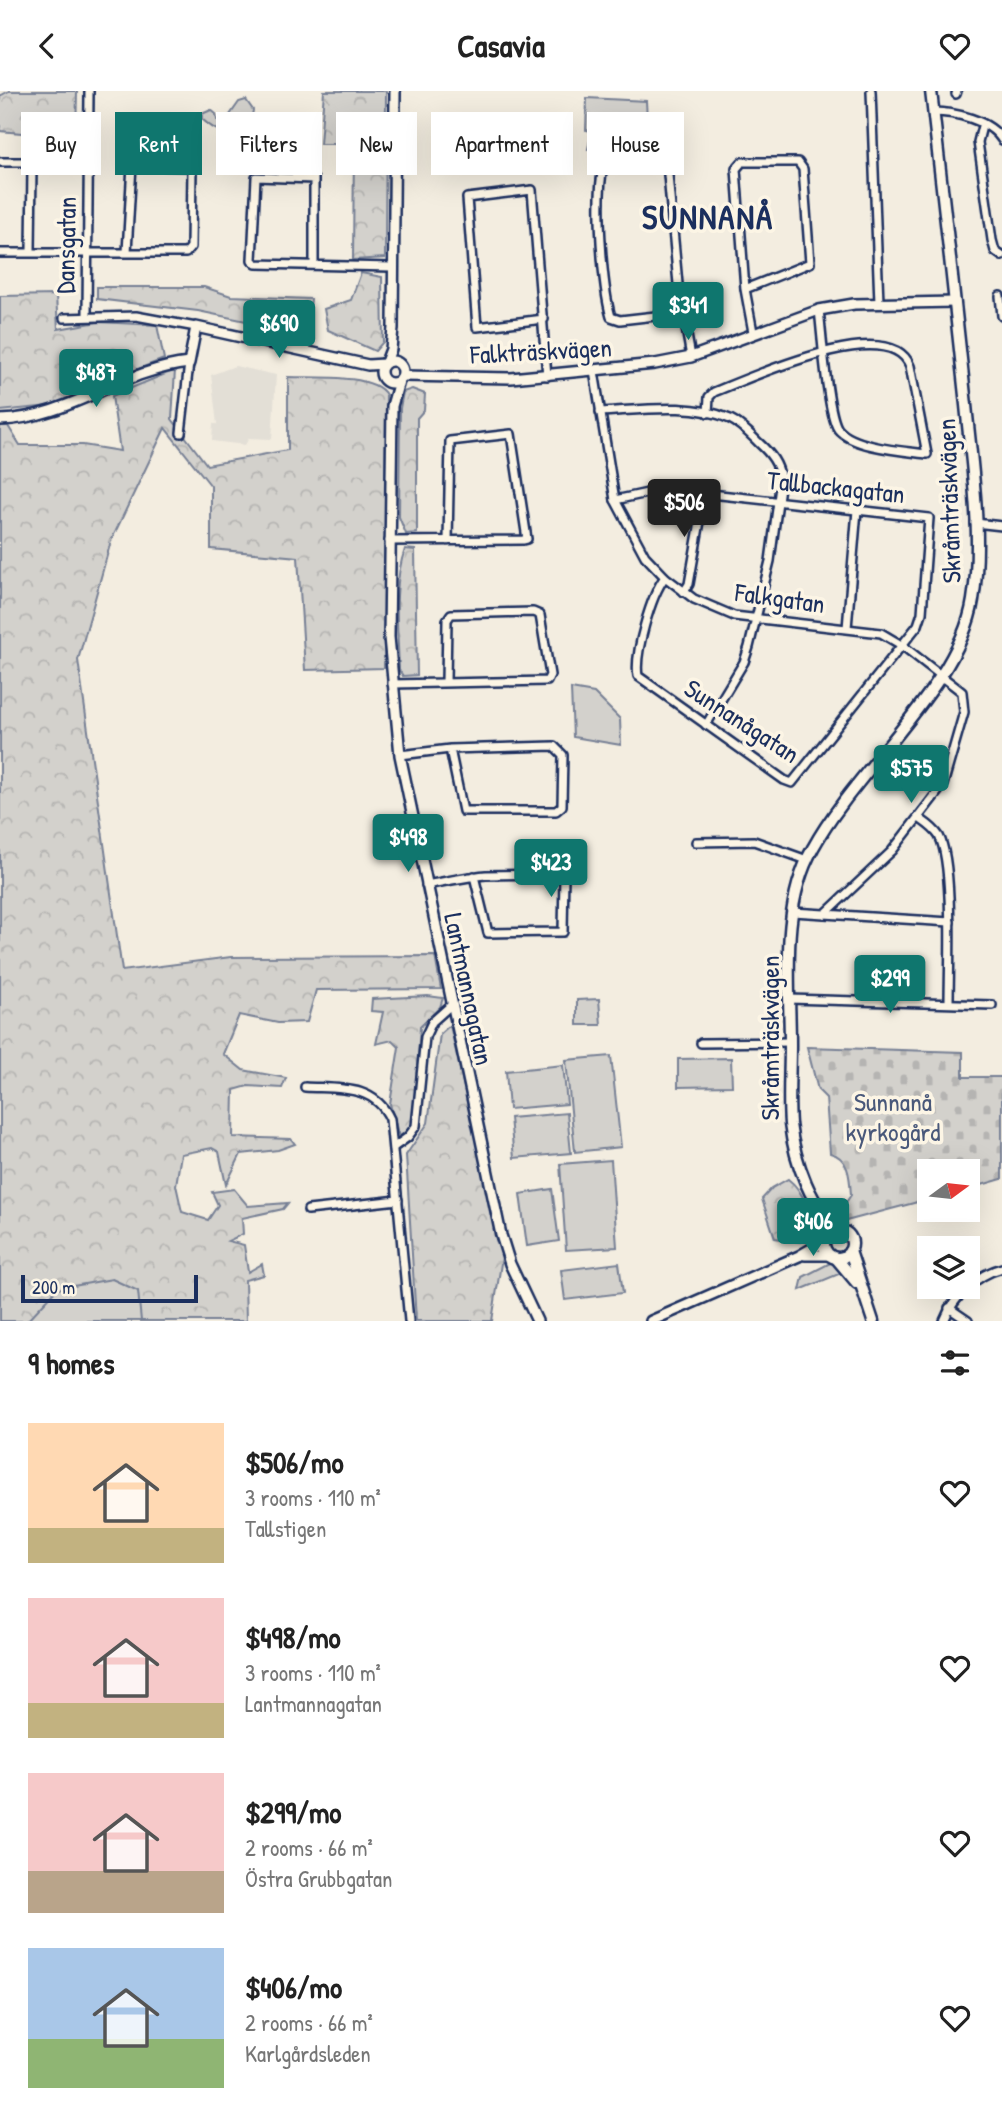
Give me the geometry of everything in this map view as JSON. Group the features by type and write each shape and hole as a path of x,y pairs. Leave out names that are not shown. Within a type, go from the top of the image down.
{"main road":[{"name":"Skråmträskvägen","path":"842,1231 823,1213 800,1166 790,1125 789,999 793,912 807,860 838,810 955,655 973,599 975,523 955,302 931,91"},
{"name":"Skråmträskvägen","path":"823,1213 825,1240"},
{"path":"860,1285 833,1256 825,1240 832,1232 842,1231 850,1238 850,1251 873,1321"},
{"path":"833,1256 850,1251"}],"street":[{"name":"Dansgatan","path":"87,315 89,91"},
{"path":"395,91 392,342 384,370 392,383 404,372"},
{"path":"871,91 879,303"},
{"path":"933,112 957,114 995,131 1002,140"},
{"path":"982,126 978,142 992,240 995,251 1002,256"},
{"path":"0,162 26,162 32,166 32,251"},
{"path":"745,289 810,263 803,169 798,162 742,162 736,169 745,289 753,332"},
{"path":"682,313 620,320 611,317 601,224 600,181 603,167 611,164 667,164 682,313 691,357"},
{"path":"0,253 32,251 86,253 127,252 190,250 192,167 132,165 127,252"},
{"path":"314,265 314,179 259,177 254,180 252,260 256,264 392,267"},
{"path":"544,319 477,327 467,198 532,190 544,319 547,376"},
{"path":"1000,296 1002,316"},
{"name":"Falkträskvägen","path":"404,372 479,379 594,371 691,357 819,310 879,303 955,302"},
{"path":"708,413 709,397 714,392 824,350 893,348 906,356 919,400 927,454 887,450 848,436 839,429 833,411 824,350 819,310"},
{"path":"64,318 87,315 136,316 384,370 404,372"},
{"path":"181,433 196,327"},
{"path":"392,342 404,372"},
{"path":"0,420 45,414 129,376 157,367 189,362"},
{"name":"Lantmannagatan","path":"384,370 392,406 388,637 400,755 501,1235 510,1264 537,1321"},
{"name":"Falkgatan","path":"594,371 615,500 645,556 664,577 684,592 721,612 754,620 881,633 903,646 962,692 964,712 949,772 919,818 892,851 825,914"},
{"name":"Lantmannagatan","path":"392,406 404,372"},
{"path":"600,412 663,409 708,413 738,424 770,454 781,479 770,561 744,662 706,725"},
{"path":"389,541 448,541 527,539 511,434 450,440 448,541"},
{"name":"Tallbackagatan","path":"615,500 654,490 705,493 929,518"},
{"path":"684,592 689,584 705,493"},
{"path":"847,628 857,510"},
{"name":"Sunnanågatan","path":"664,577 658,586 649,614 638,676 784,780 792,783 903,646 922,614 929,518"},
{"path":"975,523 1002,526"},
{"path":"392,684 547,681 550,675 540,615 533,612 451,614 447,620 446,682"},
{"path":"400,755 450,749 554,746 563,755 562,806 556,811 463,811 450,749"},
{"path":"919,818 935,830 941,840 950,922 949,1003"},
{"path":"696,842 754,841 807,860"},
{"path":"426,885 474,876 564,874 563,932 488,933 474,876"},
{"path":"793,912 950,922"},
{"path":"789,999 992,1005"},
{"path":"394,1147 408,1137 416,1126 428,1027 451,1005"},
{"path":"701,1043 790,1042"},
{"path":"305,1087 354,1090 372,1096 384,1107 390,1118 409,1321"},
{"path":"308,1210 398,1200"},
{"path":"651,1321 799,1256 825,1240"},
{"path":"799,1256 833,1256"},
{"path":"944,1321 950,1308 978,1279 1002,1268"},
{"path":"950,1308 968,1321"}],"shaded area":[{"path":"235,366 276,375 272,439 249,438 245,445 212,441 213,424 217,424 211,375"}],"green space":[{"path":"9,91 77,91 77,112 21,112 21,133 0,131 0,96"},
{"path":"324,91 386,91 386,112 336,112 336,144 322,144"},
{"path":"587,98 646,101 647,112 587,112 586,130"},
{"path":"246,100 253,112 232,112 239,102"},
{"path":"211,110 216,114 216,130 202,119 202,114"},
{"path":"354,175 385,175 385,258 353,260"},
{"path":"361,273 382,277 383,342 375,351 328,330 324,309 351,300"},
{"path":"97,287 204,287 231,296 311,299 309,317 285,329 198,311 97,299"},
{"path":"56,295 58,329 98,322 157,325 164,359 115,378 106,352 78,360 90,391 50,406 0,411 0,296"},
{"path":"175,370 172,419 207,465 288,450 288,377 356,380 380,388 386,395 384,668 305,670 298,557 211,549 211,486 165,428 111,541 78,660 122,971 231,957 435,956 441,989 316,990 307,1022 278,1023 239,1015 223,1054 243,1070 286,1078 282,1088 248,1086 234,1090 233,1137 291,1139 295,1144 278,1150 241,1154 226,1185 219,1152 212,1148 181,1154 176,1185 182,1212 208,1220 218,1205 212,1192 234,1189 248,1206 288,1203 283,1209 242,1218 243,1234 228,1241 244,1245 248,1272 262,1264 264,1275 245,1280 246,1321 0,1321 0,426 8,426 20,445 83,445 120,451 112,396"},
{"path":"412,389 425,394 424,410 417,418 417,533 406,534 399,517 400,408 403,392"},
{"path":"405,549 415,550 417,675 403,676 399,670 397,609 398,578"},
{"path":"571,689 594,693 620,719 621,745 573,737"},
{"path":"428,996 443,998 440,1007 420,1027 413,1125 399,1137 390,1104 399,1047 392,1040 376,1044 383,1012 371,1011 372,999"},
{"path":"599,999 601,1025 577,1025 577,1000"},
{"path":"450,1025 502,1257 492,1321 416,1321 406,1155 428,1123 440,1034"},
{"name":"Sunnanå kyrkogård","path":"807,1047 963,1052 963,1077 1002,1077 1002,1179 980,1185 980,1159 917,1159 917,1202 846,1221 840,1211 851,1195 849,1175 841,1159 830,1153 826,1098 818,1090"},
{"path":"611,1056 621,1147 575,1152 566,1060"},
{"path":"731,1058 732,1086 678,1087 678,1059"},
{"path":"563,1065 567,1104 509,1109 506,1071"},
{"path":"567,1113 571,1153 514,1158 510,1118"},
{"path":"611,1160 617,1247 566,1250 560,1164"},
{"path":"788,1179 803,1197 810,1221 811,1236 801,1242 775,1238 762,1199 772,1188"},
{"path":"552,1189 559,1241 527,1246 520,1194"},
{"path":"836,1260 843,1269 839,1274 800,1290 803,1277"},
{"path":"619,1263 623,1293 565,1300 561,1270"},
{"path":"112,1279 138,1291 141,1321 27,1321 57,1289"}],"district":[{"name":"SUNNANÅ","path":"708,217"}]}
